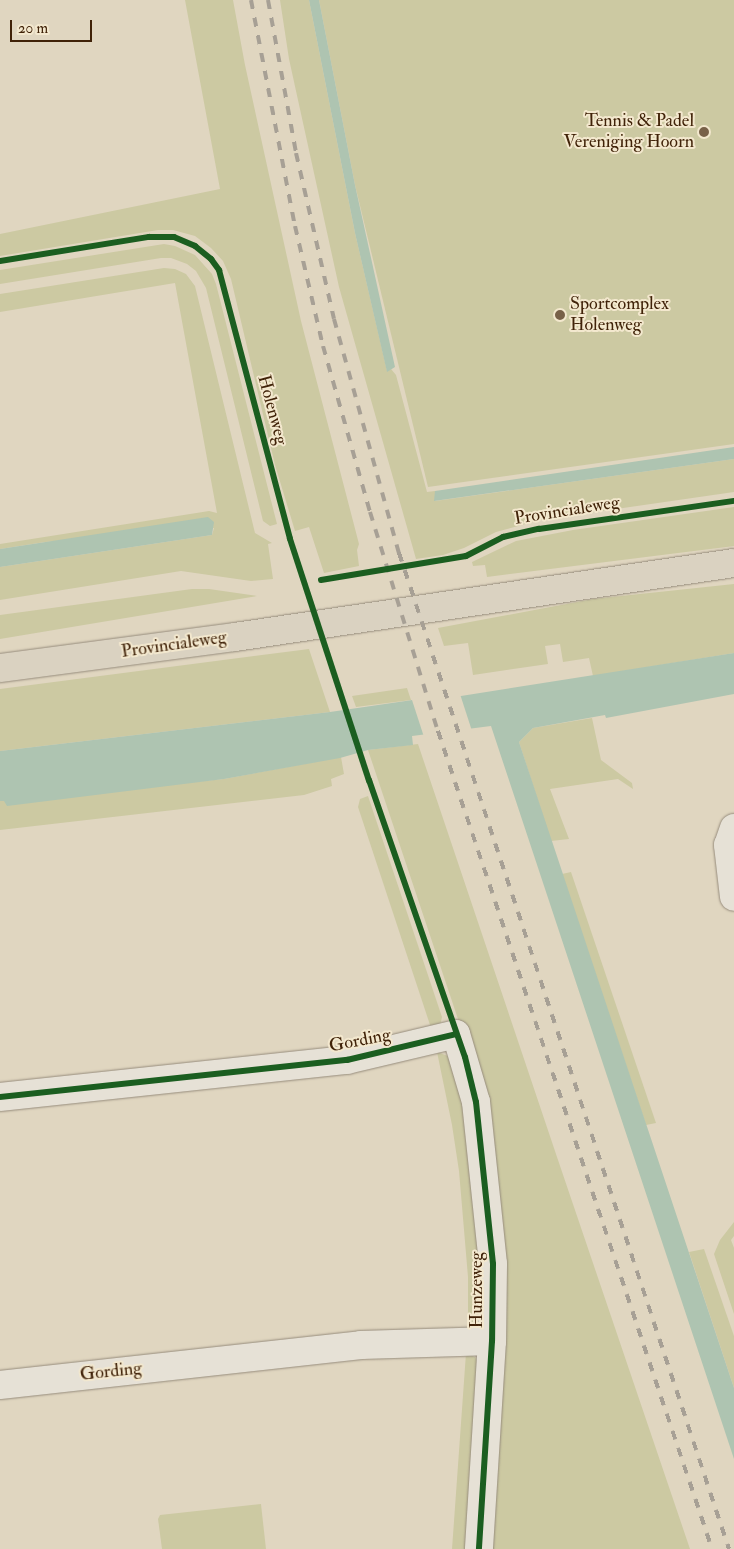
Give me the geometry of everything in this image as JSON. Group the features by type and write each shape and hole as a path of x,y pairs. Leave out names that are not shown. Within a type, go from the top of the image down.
{"main road":[{"name":"Provincialeweg","path":"0,668 234,637 734,563"}],"street":[{"path":"734,828 728,845 734,896"},
{"name":"Gording","path":"0,1097 347,1060 456,1034"},
{"name":"Hunzeweg","path":"456,1034 476,1102 487,1186 493,1264 492,1341 479,1549"},
{"name":"Gording","path":"0,1385 361,1345 492,1341"}],"shaded area":[{"path":"185,0 233,0 245,65 301,321 359,544 357,550 359,566 324,573 309,527 295,531 275,465 231,279 223,261 211,248 195,236 173,230 158,230 0,256 0,234 220,189"},
{"path":"280,0 309,0 355,233 387,371 391,369 396,375 427,492 435,491 435,501 734,459 734,492 540,520 496,532 464,548 443,555 416,559 339,287 289,59"},
{"path":"309,0 319,0 355,185 395,367 387,372 355,233"},
{"name":"Sportcomplex Holenweg","path":"319,0 734,0 734,444 428,487 355,185"},
{"path":"164,244 175,246 195,255 212,274 277,524 270,526 263,521 206,288 196,271 187,264 171,258 161,258 0,284 0,270"},
{"path":"164,268 175,269 186,274 195,286 255,533 272,543 268,544 273,579 251,581 181,571 0,600 0,567 212,535 214,528 45,542 0,549 0,544 209,511 217,513 175,283 0,312 0,294"},
{"path":"734,447 734,459 434,501 435,491"},
{"path":"734,507 734,546 487,577 485,565 473,566 472,562 516,541 573,530"},
{"path":"208,517 214,522 212,535 0,567 0,549"},
{"path":"734,584 734,653 593,676 589,658 563,662 560,644 545,646 548,664 473,675 468,643 444,646 438,628 593,599"},
{"path":"192,589 209,589 257,596 0,639 0,615"},
{"path":"309,649 330,712 0,751 0,689"},
{"path":"734,653 734,694 606,718 605,715 533,728 519,742 734,1388 734,1459 491,726 412,736 413,745 368,750 340,758 224,779 7,806 4,801 0,801 0,751 330,712 433,697 461,696"},
{"path":"407,688 411,700 356,707 352,696"},
{"path":"592,718 601,760 632,783 633,789 618,779 550,789 569,839 551,841 519,742 533,728"},
{"path":"418,744 690,1549 489,1549 501,1395 460,1025 368,750"},
{"path":"341,757 344,774 331,779 332,786 304,795 0,830 0,801 224,779"},
{"path":"368,796 442,1017 440,1026 432,1031 358,807 360,799"},
{"path":"571,872 656,1123 646,1125 562,874"},
{"path":"437,1052 448,1056 470,1129 485,1297 479,1324 468,1330 468,1277 459,1171"},
{"path":"734,1222 734,1236 731,1240 734,1248 734,1314 714,1254 720,1240"},
{"path":"704,1249 734,1336 734,1388 689,1252"},
{"path":"466,1353 475,1357 479,1364 468,1549 452,1549"},
{"path":"261,1504 266,1549 162,1549 158,1519 160,1515"}],"pier":[{"path":"433,694 460,694 472,731 424,737 411,697"}],"railway":[{"path":"251,0 295,226 323,346 370,512 438,731 712,1549"},
{"path":"268,0 296,153 334,319 399,553 729,1549"}],"cycle path":[{"name":"Holenweg","path":"0,261 149,237 174,237 195,246 211,259 219,270 290,539 369,780 465,1057 476,1102 493,1264 492,1341 479,1549"},
{"path":"321,580 466,556 503,537 539,529 734,501"},
{"path":"0,1097 347,1060 456,1034"}],"place":[{"name":"Tennis & Padel Vereniging Hoorn","path":"704,132"},
{"name":"Sportcomplex Holenweg","path":"560,315"}]}
